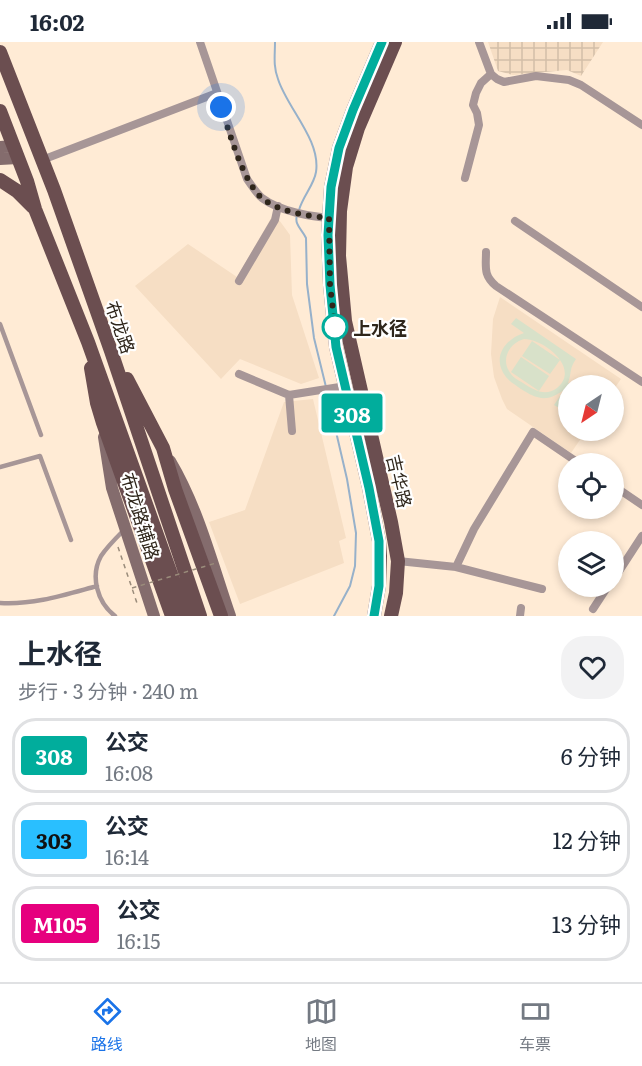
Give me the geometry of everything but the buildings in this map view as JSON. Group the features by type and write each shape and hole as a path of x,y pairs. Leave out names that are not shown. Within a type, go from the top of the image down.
{"main road":[{"name":"吉华路","path":"374,616 379,586 379,541 336,347 330,285 328,218 331,187 339,148 382,42"},
{"name":"吉华路","path":"391,616 399,561 345,321 339,256 328,218 358,128 395,42"},
{"name":"布龙路","path":"0,52 111,351 200,616"},
{"name":"布龙路","path":"0,111 11,150 27,181 35,209 88,342 186,616"},
{"path":"0,159 11,150"},
{"path":"0,180 17,191 35,209"},
{"path":"88,342 94,388 103,423 172,616"},
{"path":"111,351 184,485 230,616"},
{"name":"布龙路辅路","path":"103,423 109,474 154,616"},
{"path":"163,448 175,489 221,616"}],"street":[{"path":"200,42 247,179 255,191 264,200 280,207 328,218"},
{"path":"479,42 491,74 497,80 504,82 536,76 569,80 581,85 642,125"},
{"path":"465,178 479,125 473,105 476,93 481,83 491,74"},
{"path":"42,160 217,93"},
{"path":"239,281 275,220 280,207"},
{"path":"515,221 642,307"},
{"path":"486,252 486,274 496,286 642,382"},
{"path":"239,375 290,395 346,386"},
{"path":"290,395 292,431"},
{"path":"456,567 474,529 533,432 564,453"},
{"path":"624,493 642,505"},
{"path":"624,564 642,536"},
{"path":"399,561 456,567 542,589"},
{"path":"593,609 601,597"}],"lane":[{"path":"0,324 41,435"},
{"path":"0,466 40,456 71,540"},
{"path":"115,616 102,603 96,580 97,568 101,557 125,529"},
{"path":"0,603 39,602 97,586"}],"path":[{"path":"115,539 138,606"},
{"path":"132,588 216,563"}],"shaded area":[{"path":"488,42 603,42 581,76 567,70 513,75 498,71"},
{"path":"274,213 290,235 292,295 319,378 301,384 240,359 221,379 135,286 188,244 237,277"},
{"path":"500,297 615,375 558,375 558,441 579,441 571,453 507,409 494,377 491,354 493,319"},
{"path":"313,399 346,538 339,541 344,563 240,604 209,522 245,510 284,402"}],"green space":[{"path":"516,318 576,359 570,375 564,375 562,364 557,356 541,344 524,339 511,347 506,361 513,377 531,388 544,392 553,391 558,387 558,394 552,397 533,396 511,382 502,370 500,356 502,350 511,340 524,333 511,324"},
{"path":"532,341 560,360 550,374 522,356"},
{"path":"521,357 549,376 539,391 511,372"}],"waterway":[{"path":"275,42 276,74 282,90 309,136 316,160 315,177 299,210"},
{"path":"297,215 297,224 306,238 307,284 314,338 326,387"},
{"path":"327,393 347,479 356,533 355,566 350,586 334,616"}],"bus line":[{"name":"308","path":"374,616 379,586 379,541 336,347 328,235 331,187 339,148 382,42"}],"place":[{"name":"上水径","path":"335,327"}],"route":[{"path":"221,107 247,179 255,191 264,200 283,208 315,217 329,218 330,285 335,327"}]}
